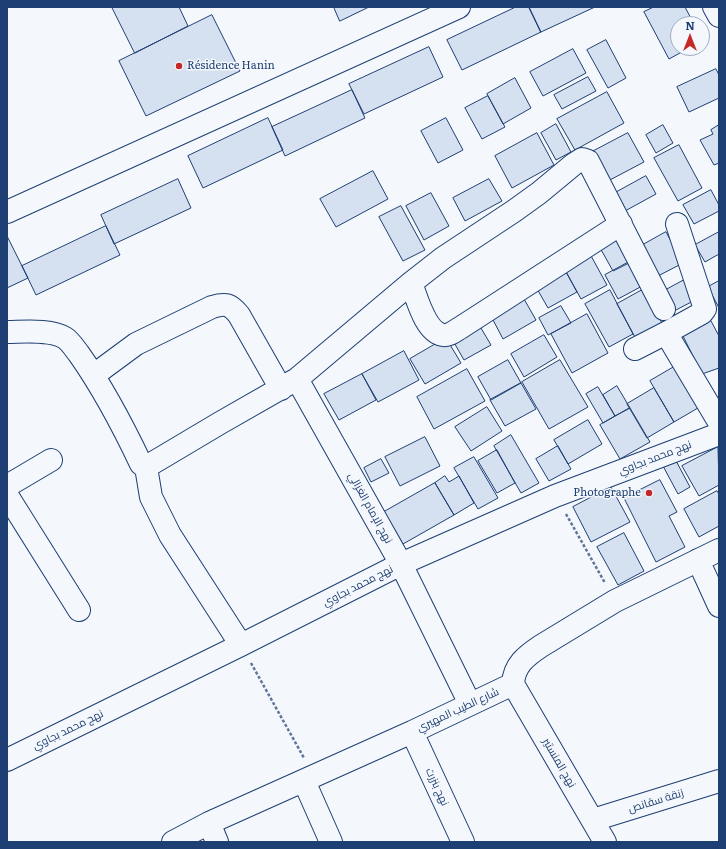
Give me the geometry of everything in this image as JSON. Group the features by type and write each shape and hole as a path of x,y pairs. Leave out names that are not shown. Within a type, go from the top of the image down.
{"street":[{"path":"7,212 459,7"},
{"path":"714,7 719,16"},
{"path":"146,467 289,384 443,258 514,212 582,159 588,161 664,309"},
{"path":"411,283 427,324 434,332 443,335 449,334 621,224"},
{"path":"635,349 702,313 705,309 677,224"},
{"name":"نهج الإمام الغزالي","path":"94,375 136,344 212,307 226,304 233,307 289,384 401,564 470,704"},
{"path":"7,332 43,332 65,338 94,375 127,434 141,464 146,467 151,497 170,535 241,645"},
{"path":"666,333 719,422"},
{"name":"نهج محمد بجاوي","path":"7,760 241,645 401,564 555,496 719,434"},
{"path":"7,486 50,460"},
{"path":"7,495 79,610"},
{"name":"شارع الطيب المهيري","path":"174,842 213,833 309,778 412,732 513,684 514,675 519,663 530,654 615,601 719,550"},
{"path":"698,560 719,606"},
{"name":"نهج المنستير","path":"513,684 605,842"},
{"name":"نهج بنزرت","path":"412,732 463,842"},
{"path":"309,778 331,842"},
{"name":"زنقة سقانص","path":"593,820 719,781"}],"path":[{"path":"555,496 615,601"},
{"path":"241,645 309,778"}],"building":[{"name":"Résidence Hanin","path":"112,7 179,7 188,26 135,53"},
{"path":"334,7 369,7 340,21"},
{"path":"516,7 529,7 541,32 462,70 447,40"},
{"path":"529,7 595,7 541,32"},
{"path":"654,7 685,7 690,16 670,16 670,56 674,56 669,59 644,12"},
{"name":"Résidence Hanin","path":"212,15 240,71 146,116 119,61"},
{"path":"606,40 626,78 608,88 587,50"},
{"path":"429,47 443,77 364,114 349,84"},
{"path":"573,49 586,73 543,96 530,72"},
{"path":"716,69 719,75 719,98 689,112 677,87"},
{"path":"588,77 596,91 562,109 554,95"},
{"path":"515,78 531,108 503,124 487,94"},
{"path":"352,90 365,118 285,156 272,127"},
{"path":"607,92 624,123 575,150 557,119"},
{"path":"488,96 505,127 482,139 465,108"},
{"path":"268,118 283,150 203,188 188,156"},
{"path":"446,118 463,150 438,163 421,131"},
{"path":"556,124 571,152 556,160 541,133"},
{"path":"663,125 673,143 656,153 646,135"},
{"path":"719,125 719,163 714,165 700,140 713,134 711,130"},
{"path":"537,133 554,165 512,188 495,156"},
{"path":"628,133 644,162 606,182 590,153"},
{"path":"679,145 702,188 678,201 654,158"},
{"path":"373,171 388,199 336,227 320,199"},
{"path":"646,176 656,194 625,211 615,193"},
{"path":"178,179 191,208 114,244 101,215"},
{"path":"489,179 502,201 465,221 453,198"},
{"path":"711,190 719,205 719,211 694,224 683,205"},
{"path":"431,193 449,226 424,240 406,206"},
{"path":"401,206 425,250 403,261 379,217"},
{"path":"106,226 120,255 36,295 22,266"},
{"path":"666,232 683,263 658,276 641,246"},
{"path":"719,232 719,254 705,262 695,245"},
{"path":"7,236 28,278 7,288"},
{"path":"617,236 631,262 613,271 599,246"},
{"path":"590,254 607,285 581,299 564,268"},
{"path":"631,261 644,285 618,299 605,275"},
{"path":"566,272 577,292 548,308 536,287"},
{"path":"688,278 699,298 674,311 664,291"},
{"path":"719,281 719,308 708,287"},
{"path":"644,289 663,325 636,339 617,304"},
{"path":"610,290 633,334 609,347 585,304"},
{"path":"524,299 536,320 503,339 492,318"},
{"path":"561,306 571,323 548,335 539,318"},
{"path":"587,314 608,353 572,373 551,334"},
{"path":"711,321 719,336 719,368 702,374 683,336"},
{"path":"478,323 491,345 464,360 452,339"},
{"path":"544,335 557,357 524,377 511,354"},
{"path":"446,338 461,363 425,384 410,359"},
{"path":"404,351 419,380 378,402 362,374"},
{"path":"508,360 521,383 491,400 478,377"},
{"path":"560,360 588,407 549,429 522,382"},
{"path":"679,364 703,405 674,422 650,381"},
{"path":"467,369 485,401 434,429 417,397"},
{"path":"362,374 376,400 339,420 324,394"},
{"path":"521,383 536,409 505,426 490,400"},
{"path":"617,386 630,408 615,416 603,395"},
{"path":"598,387 615,416 603,423 586,394"},
{"path":"654,388 674,422 647,438 627,404"},
{"path":"487,407 502,431 471,451 455,427"},
{"path":"630,408 650,442 620,459 600,425"},
{"path":"588,420 602,444 568,464 554,440"},
{"path":"511,435 539,483 521,493 494,446"},
{"path":"425,437 440,466 400,486 385,457"},
{"path":"558,446 571,469 549,481 536,459"},
{"path":"718,447 719,485 699,496 682,466"},
{"path":"497,450 515,483 497,493 478,461"},
{"path":"474,457 498,498 478,509 454,468"},
{"path":"381,459 389,473 371,482 364,468"},
{"path":"675,459 690,487 678,494 663,466"},
{"path":"445,476 449,482 459,476 474,503 454,515 435,483"},
{"path":"660,480 677,512 669,516 685,547 656,562 624,498"},
{"path":"435,483 454,515 403,544 384,512"},
{"path":"611,487 630,522 591,542 573,507"},
{"path":"717,491 719,494 719,526 699,537 684,509"},
{"path":"624,533 644,571 618,585 597,547"}],"place":[{"name":"Résidence Hanin","path":"179,66"},
{"name":"Photographe","path":"649,493"}]}
